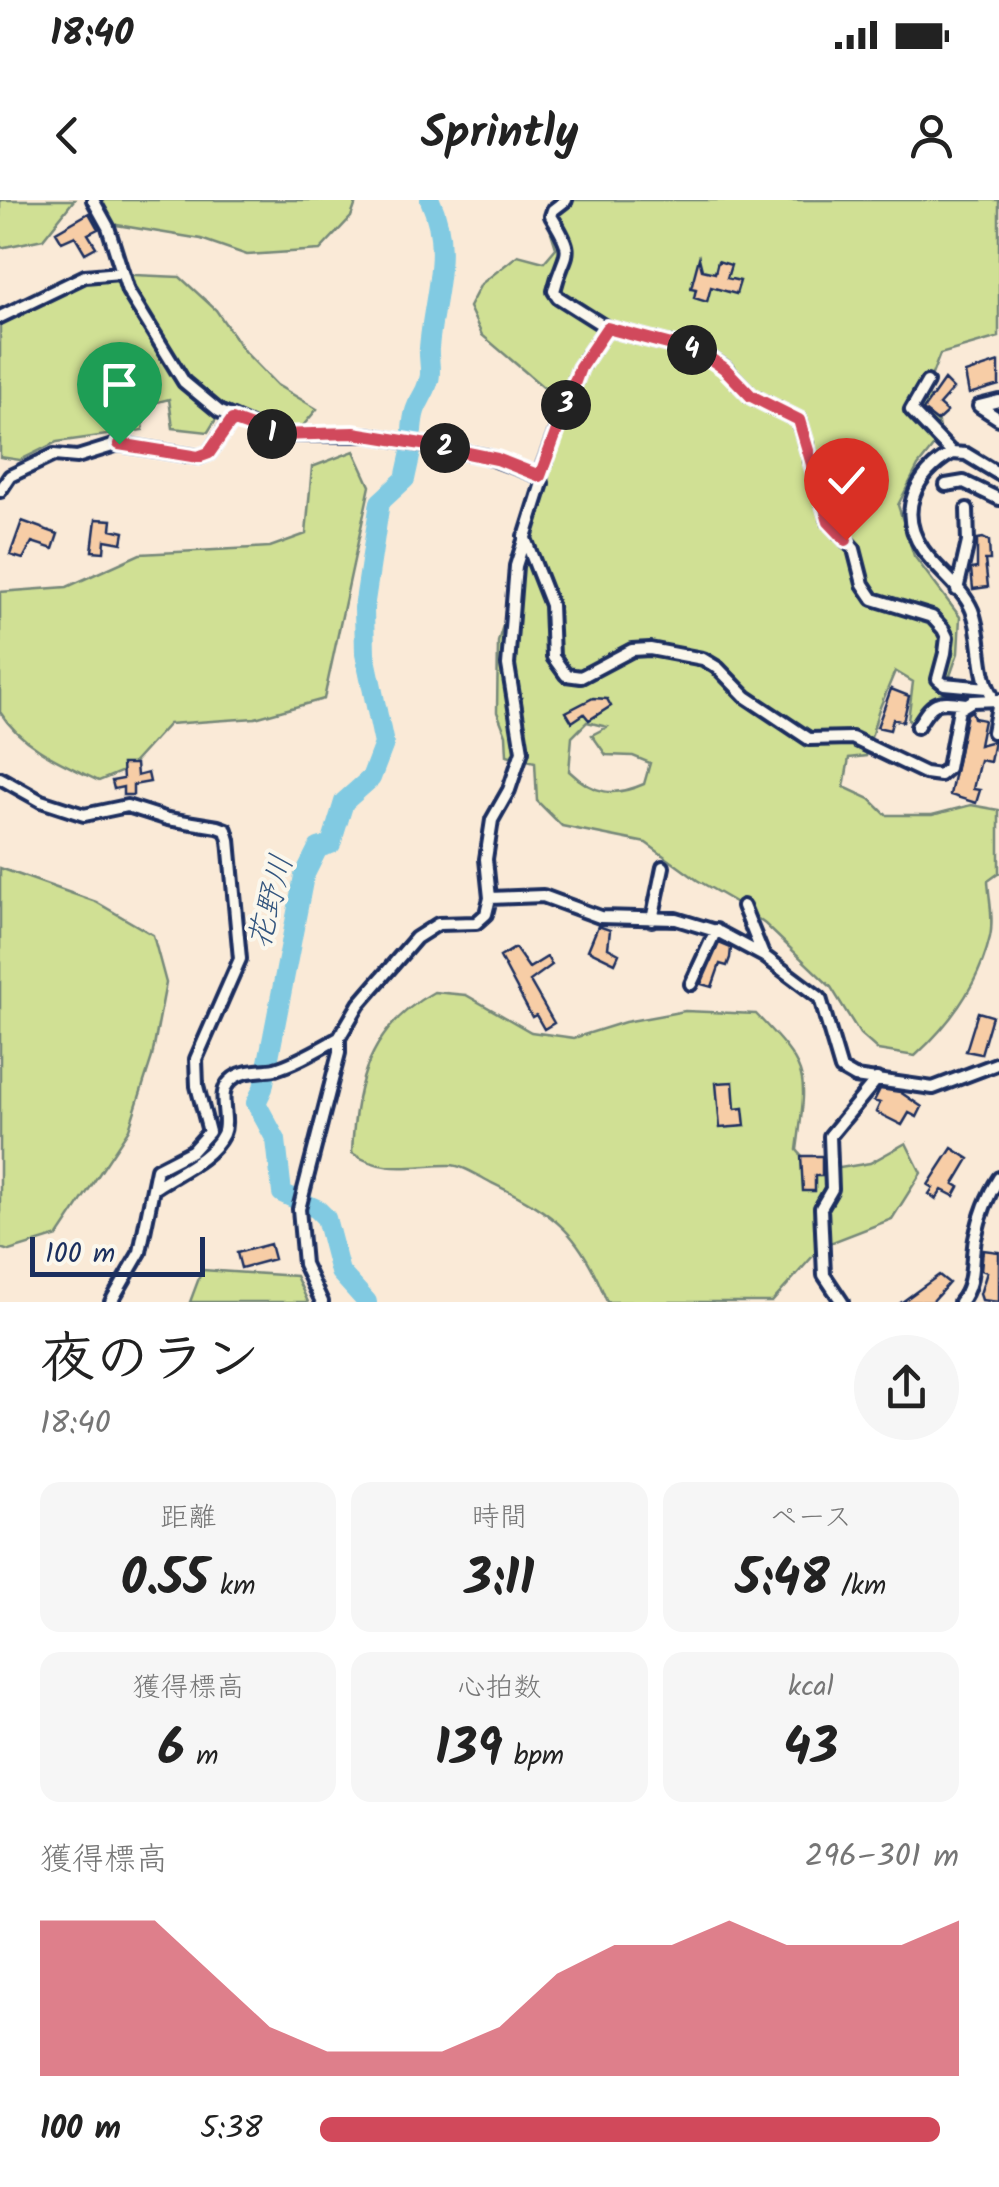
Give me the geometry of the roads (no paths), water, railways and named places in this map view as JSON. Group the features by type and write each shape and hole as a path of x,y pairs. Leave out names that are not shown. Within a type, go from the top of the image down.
{"street":[{"path":"93,200 108,227 120,273 184,382 232,420 274,435 306,437 333,432 415,443 485,456 540,476"},
{"path":"566,200 552,210 551,216 568,244 567,258 554,291 607,328 702,353 724,368 751,396 799,420 829,522 854,549 863,584 873,599 932,617 943,629 946,653 938,679 995,697"},
{"path":"0,317 85,276 120,273"},
{"path":"322,1302 304,1264 299,1209 339,1053 339,1038 358,1004 416,938 438,924 476,923 486,914 490,898 486,859 492,820 509,790 522,750 508,654 516,566 542,492 540,476 580,368 607,328"},
{"path":"927,382 912,410 952,453"},
{"path":"999,401 979,406 999,419"},
{"path":"0,491 10,476 54,455 76,457 119,444 198,457 209,453 232,420"},
{"path":"993,732 995,697 970,605 921,547 910,512 912,494 921,477 952,453 966,454 999,474"},
{"path":"946,485 964,482 999,499"},
{"path":"957,590 968,542 966,509"},
{"path":"524,535 550,604 552,658 566,674 581,677 632,650 650,649 703,659 718,668 746,698 809,740 852,738 925,773 940,775 948,768 956,716 966,704"},
{"path":"918,727 931,705 940,701 966,704 995,697"},
{"path":"0,778 41,801 84,815 128,806 168,819 218,827 228,834 240,959 196,1059 197,1086 208,1132 192,1152 156,1170 156,1187 140,1252 111,1302"},
{"path":"652,920 663,867"},
{"path":"490,898 543,896 600,917 676,919 716,930 764,956 820,998 842,1068 855,1077 933,1088 999,1063"},
{"path":"743,906 764,956"},
{"path":"691,984 716,930"},
{"path":"156,1187 215,1146 226,1122 225,1088 238,1075 276,1068 339,1038"},
{"path":"842,1302 824,1275 821,1208 832,1189 830,1136 877,1079"},
{"path":"960,1302 970,1284 976,1238 990,1191 999,1178"}],"waterway":[{"name":"花野川","path":"412,431 430,376 429,348 440,274 440,237 430,200"},
{"name":"花野川","path":"367,1302 340,1272 326,1218 317,1209 282,1193 276,1140 256,1103 263,1088 304,876 318,848 331,844 344,802 371,778 384,744 365,654 364,608 380,502 405,479 411,452"}]}
